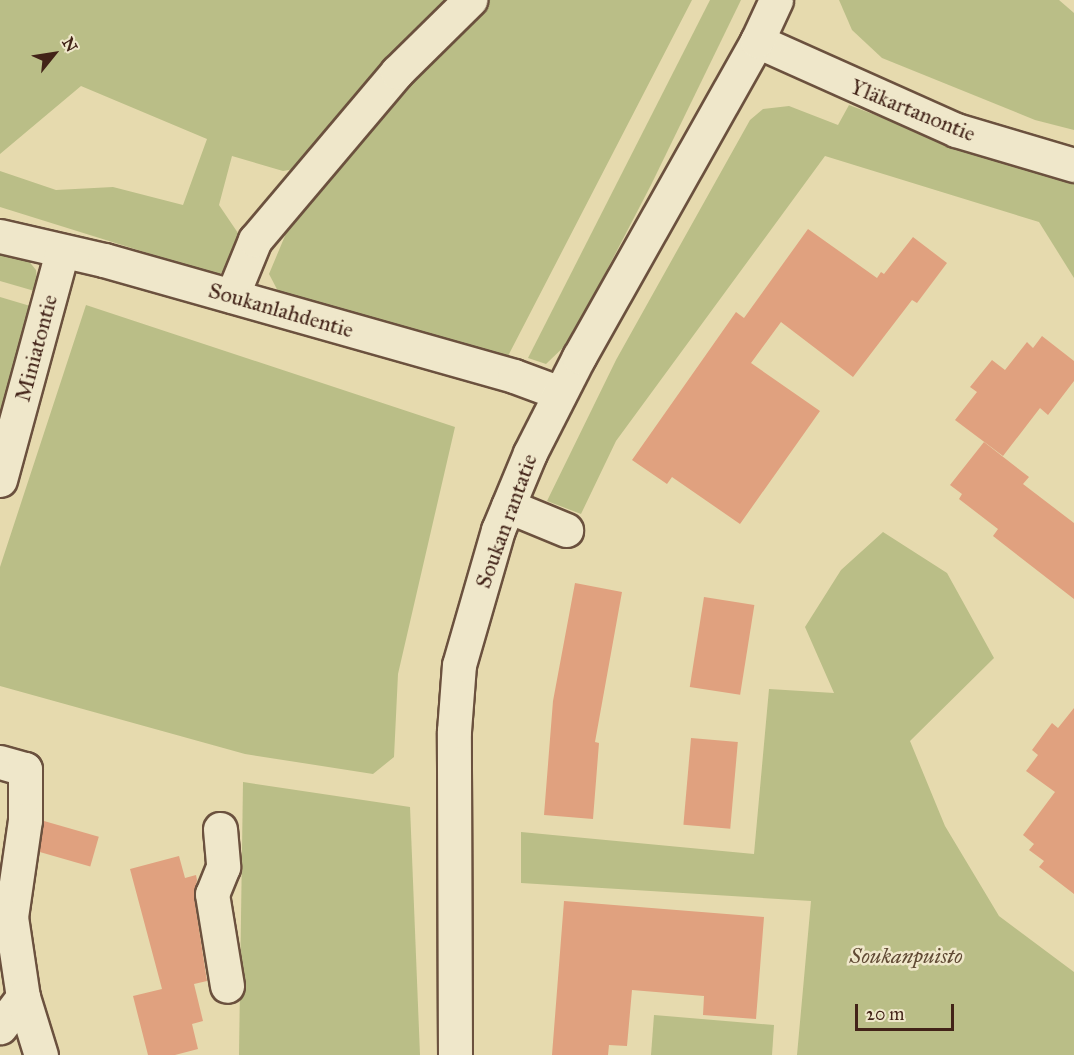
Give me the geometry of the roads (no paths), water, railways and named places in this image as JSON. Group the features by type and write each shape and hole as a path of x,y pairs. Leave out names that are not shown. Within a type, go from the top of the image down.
{"street":[{"path":"232,296 255,240 397,72 470,0"},
{"name":"Soukan rantatie","path":"455,1055 454,731 459,665 508,506 560,393 757,42 776,0"},
{"name":"Yläkartanontie","path":"757,42 956,130 1074,165"},
{"name":"Soukanlahdentie","path":"0,236 232,296 514,376 560,393"},
{"name":"Miniatontie","path":"0,480 62,252"},
{"path":"508,506 566,530"},
{"path":"0,762 25,769 25,820 11,917 23,997 41,1055"},
{"path":"220,829 224,867 212,894 226,986"},
{"path":"0,1027 23,997"}],"park label":[{"name":"Soukanpuisto","path":"906,956"}]}
